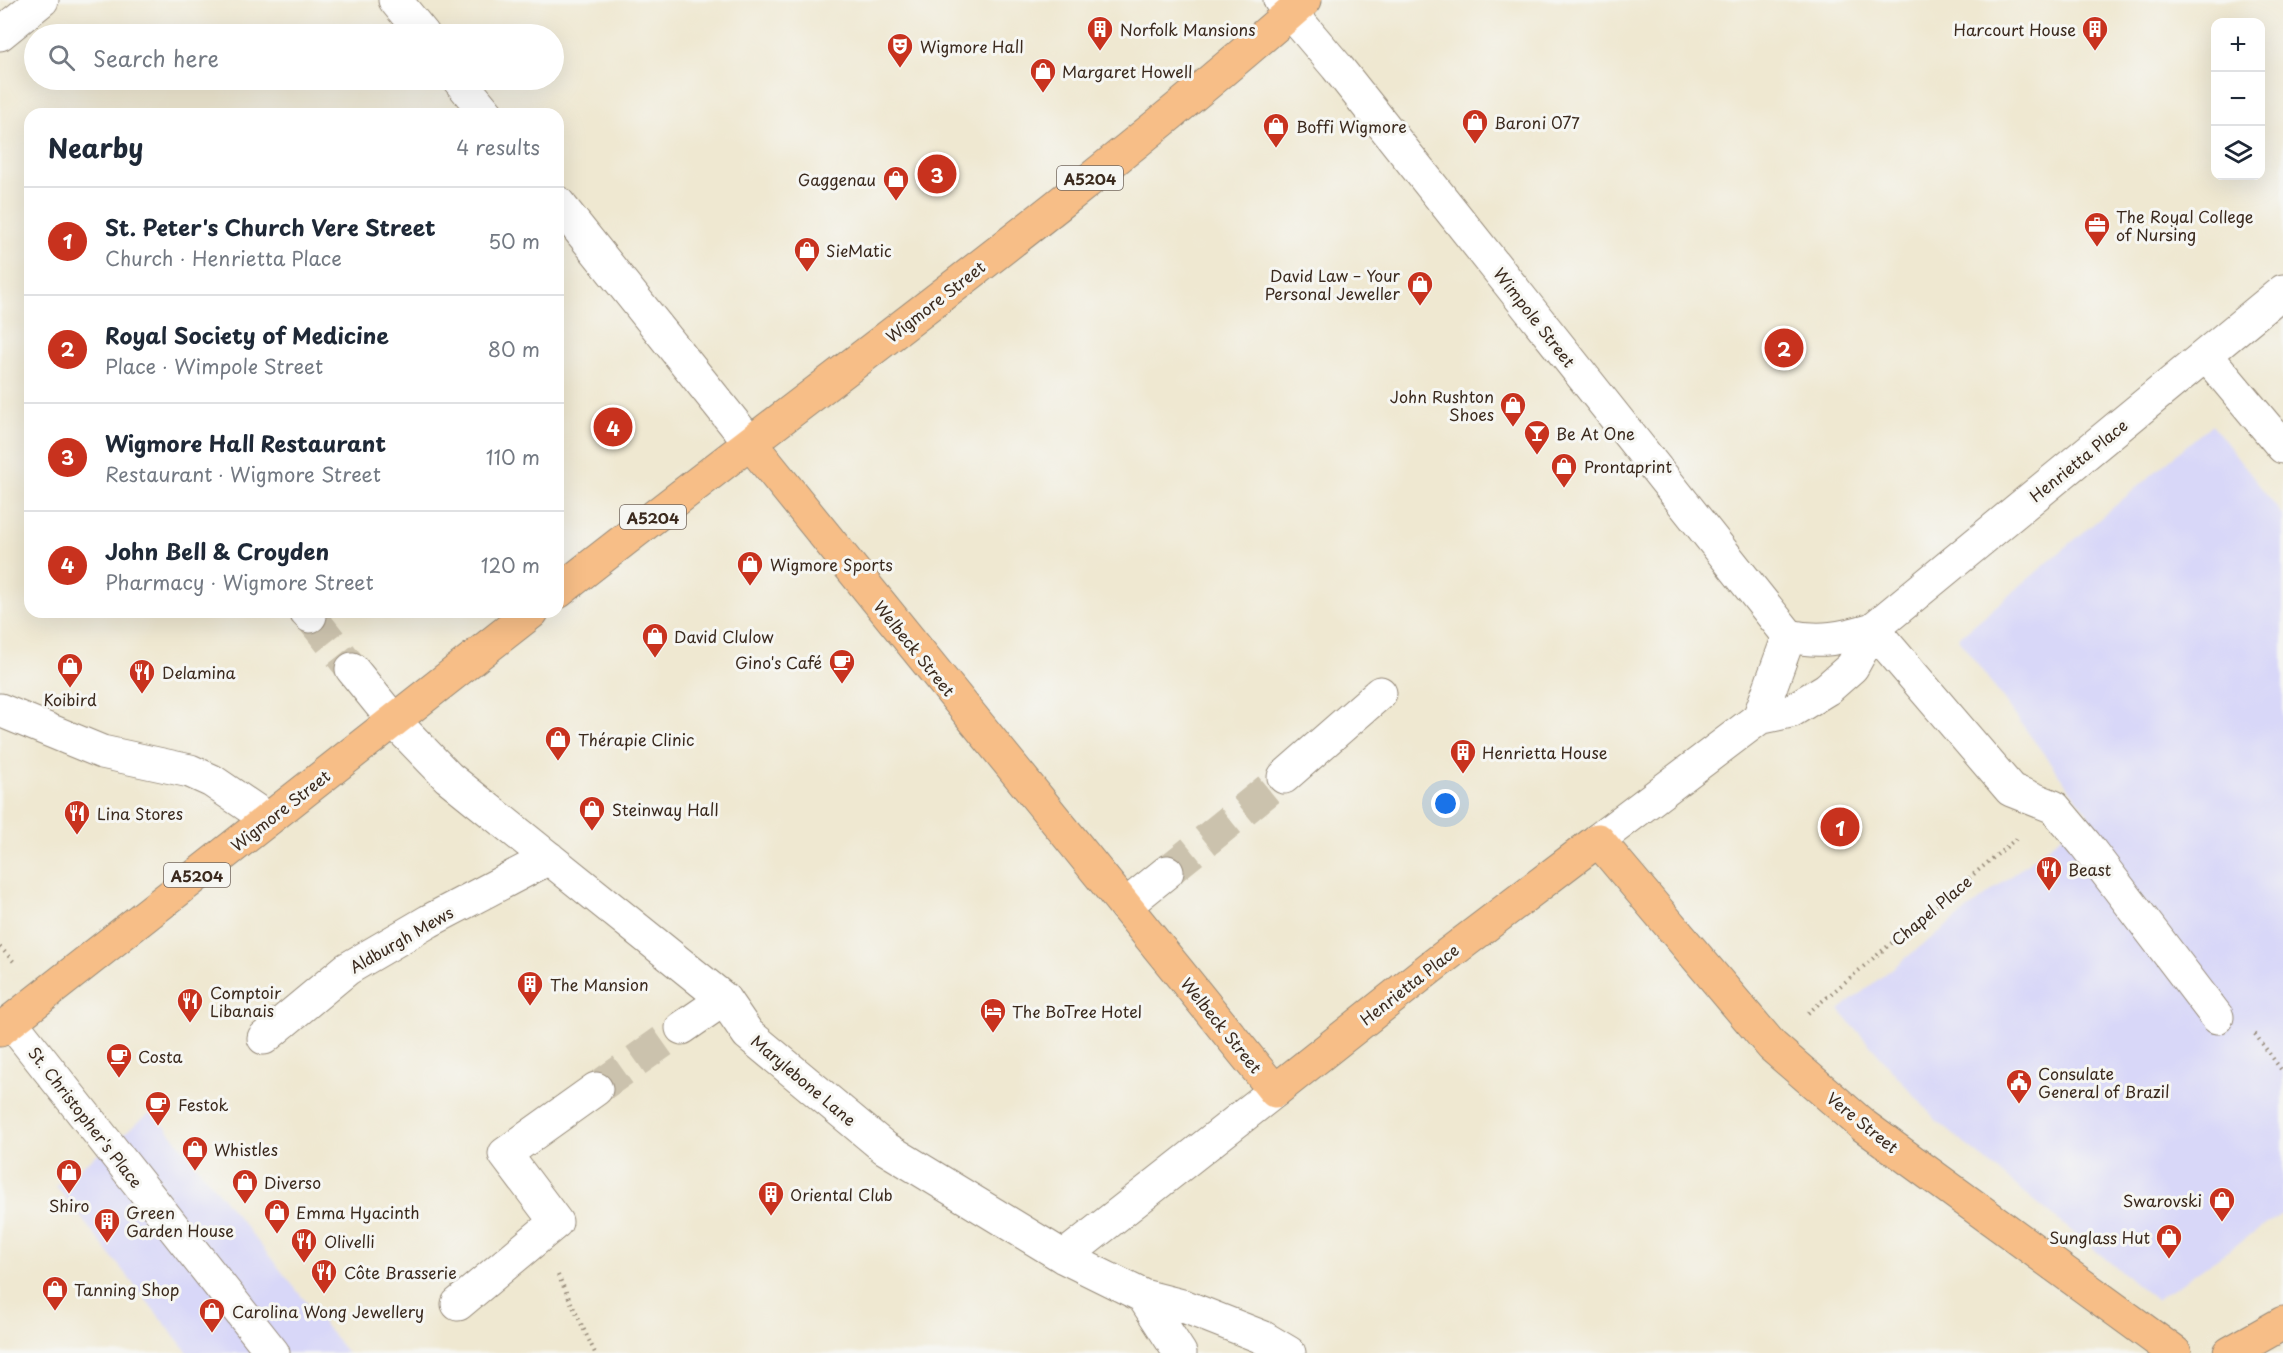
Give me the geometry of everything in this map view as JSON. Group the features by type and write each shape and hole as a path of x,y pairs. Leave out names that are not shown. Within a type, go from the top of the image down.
{"main road":[{"name":"Wigmore Street","path":"564,587 849,369 1197,93 1292,4"},
{"name":"Welbeck Street","path":"750,443 1275,1091"},
{"name":"Wigmore Street","path":"5,1026 524,618"},
{"name":"Henrietta Place","path":"1275,1091 1430,968 1598,840"},
{"name":"Vere Street","path":"1598,840 1773,1046 1864,1126 2175,1353"},
{"path":"2230,1353 2283,1323"}],"street":[{"path":"0,34 42,0"},
{"path":"399,1 416,24"},
{"name":"Wimpole Street","path":"1292,4 1789,636"},
{"path":"467,90 481,108"},
{"name":"Welbeck Street","path":"564,210 750,443"},
{"name":"Henrietta Place","path":"1598,840 1759,718 1791,711 1827,688 1852,667 1873,629 2283,291"},
{"path":"2206,355 2283,447"},
{"path":"1873,629 2011,790 2054,807 2085,844 2217,1017"},
{"name":"Henrietta Place","path":"1789,636 1812,641 1842,638 1873,629"},
{"path":"1759,718 1789,636"},
{"name":"Marylebone Lane","path":"352,669 394,721 448,777 724,999 748,1034 885,1148 1065,1257 1143,1296 1186,1307 1266,1348"},
{"path":"1284,777 1380,693"},
{"path":"0,710 102,752 190,771 212,781 268,819"},
{"name":"Aldburgh Mews","path":"264,1038 347,969 429,921 549,858"},
{"path":"1125,906 1167,872"},
{"path":"682,1028 724,999"},
{"name":"St. Christopher's Place","path":"5,1026 273,1353"},
{"path":"458,1304 556,1222 505,1154 596,1089"},
{"name":"Henrietta Place","path":"1065,1257 1275,1091"},
{"path":"1143,1296 1180,1353"}],"path":[{"name":"Chapel Place","path":"1808,1013 2054,807"},
{"path":"556,1270 596,1353"}],"shaded area":[{"path":"2212,424 2283,516 2283,1213 2156,1300 1937,1121 1839,1010 2089,815 1958,638"},
{"path":"153,1111 347,1353 188,1353 56,1186"}],"tunnel":[{"path":"312,618 352,669"},
{"path":"1167,872 1284,777"},
{"path":"596,1089 682,1028"}],"place":[{"name":"Norfolk Mansions","path":"1100,52"},
{"name":"Harcourt House","path":"2095,52"},
{"name":"Wigmore Hall","path":"900,69"},
{"name":"Margaret Howell","path":"1043,94"},
{"name":"Baroni 077","path":"1475,145"},
{"name":"Boffi Wigmore","path":"1276,149"},
{"name":"Wigmore Hall Restaurant","path":"937,174"},
{"name":"Gaggenau","path":"896,202"},
{"name":"The Royal College of Nursing","path":"2097,248"},
{"name":"SieMatic","path":"807,273"},
{"name":"David Law – Your Personal Jeweller","path":"1420,307"},
{"name":"Royal Society of Medicine","path":"1784,348"},
{"name":"John Bell & Croyden","path":"613,427"},
{"name":"John Rushton Shoes","path":"1513,428"},
{"name":"Be At One","path":"1537,456"},
{"name":"Prontaprint","path":"1564,489"},
{"name":"Wigmore Sports","path":"750,587"},
{"name":"David Clulow","path":"655,659"},
{"name":"Gino's Café","path":"842,685"},
{"name":"Koibird","path":"70,689"},
{"name":"Delamina","path":"142,695"},
{"name":"Thérapie Clinic","path":"558,762"},
{"name":"Henrietta House","path":"1463,775"},
{"name":"St. Peter's Church Vere Street","path":"1840,827"},
{"name":"Steinway Hall","path":"592,832"},
{"name":"Lina Stores","path":"77,836"},
{"name":"Beast","path":"2049,892"},
{"name":"The Mansion","path":"530,1007"},
{"name":"Comptoir Libanais","path":"190,1024"},
{"name":"The BoTree Hotel","path":"993,1034"},
{"name":"Costa","path":"119,1079"},
{"name":"Consulate General of Brazil","path":"2019,1105"},
{"name":"Festok","path":"158,1127"},
{"name":"Whistles","path":"195,1172"},
{"name":"Shiro","path":"69,1195"},
{"name":"Diverso","path":"245,1205"},
{"name":"Oriental Club","path":"771,1217"},
{"name":"Swarovski","path":"2222,1223"},
{"name":"Emma Hyacinth","path":"277,1235"},
{"name":"Green Garden House","path":"107,1244"},
{"name":"Sunglass Hut","path":"2169,1260"},
{"name":"Olivelli","path":"304,1264"},
{"name":"Côte Brasserie","path":"324,1295"},
{"name":"Tanning Shop","path":"55,1312"},
{"name":"Carolina Wong Jewellery","path":"212,1334"}]}
